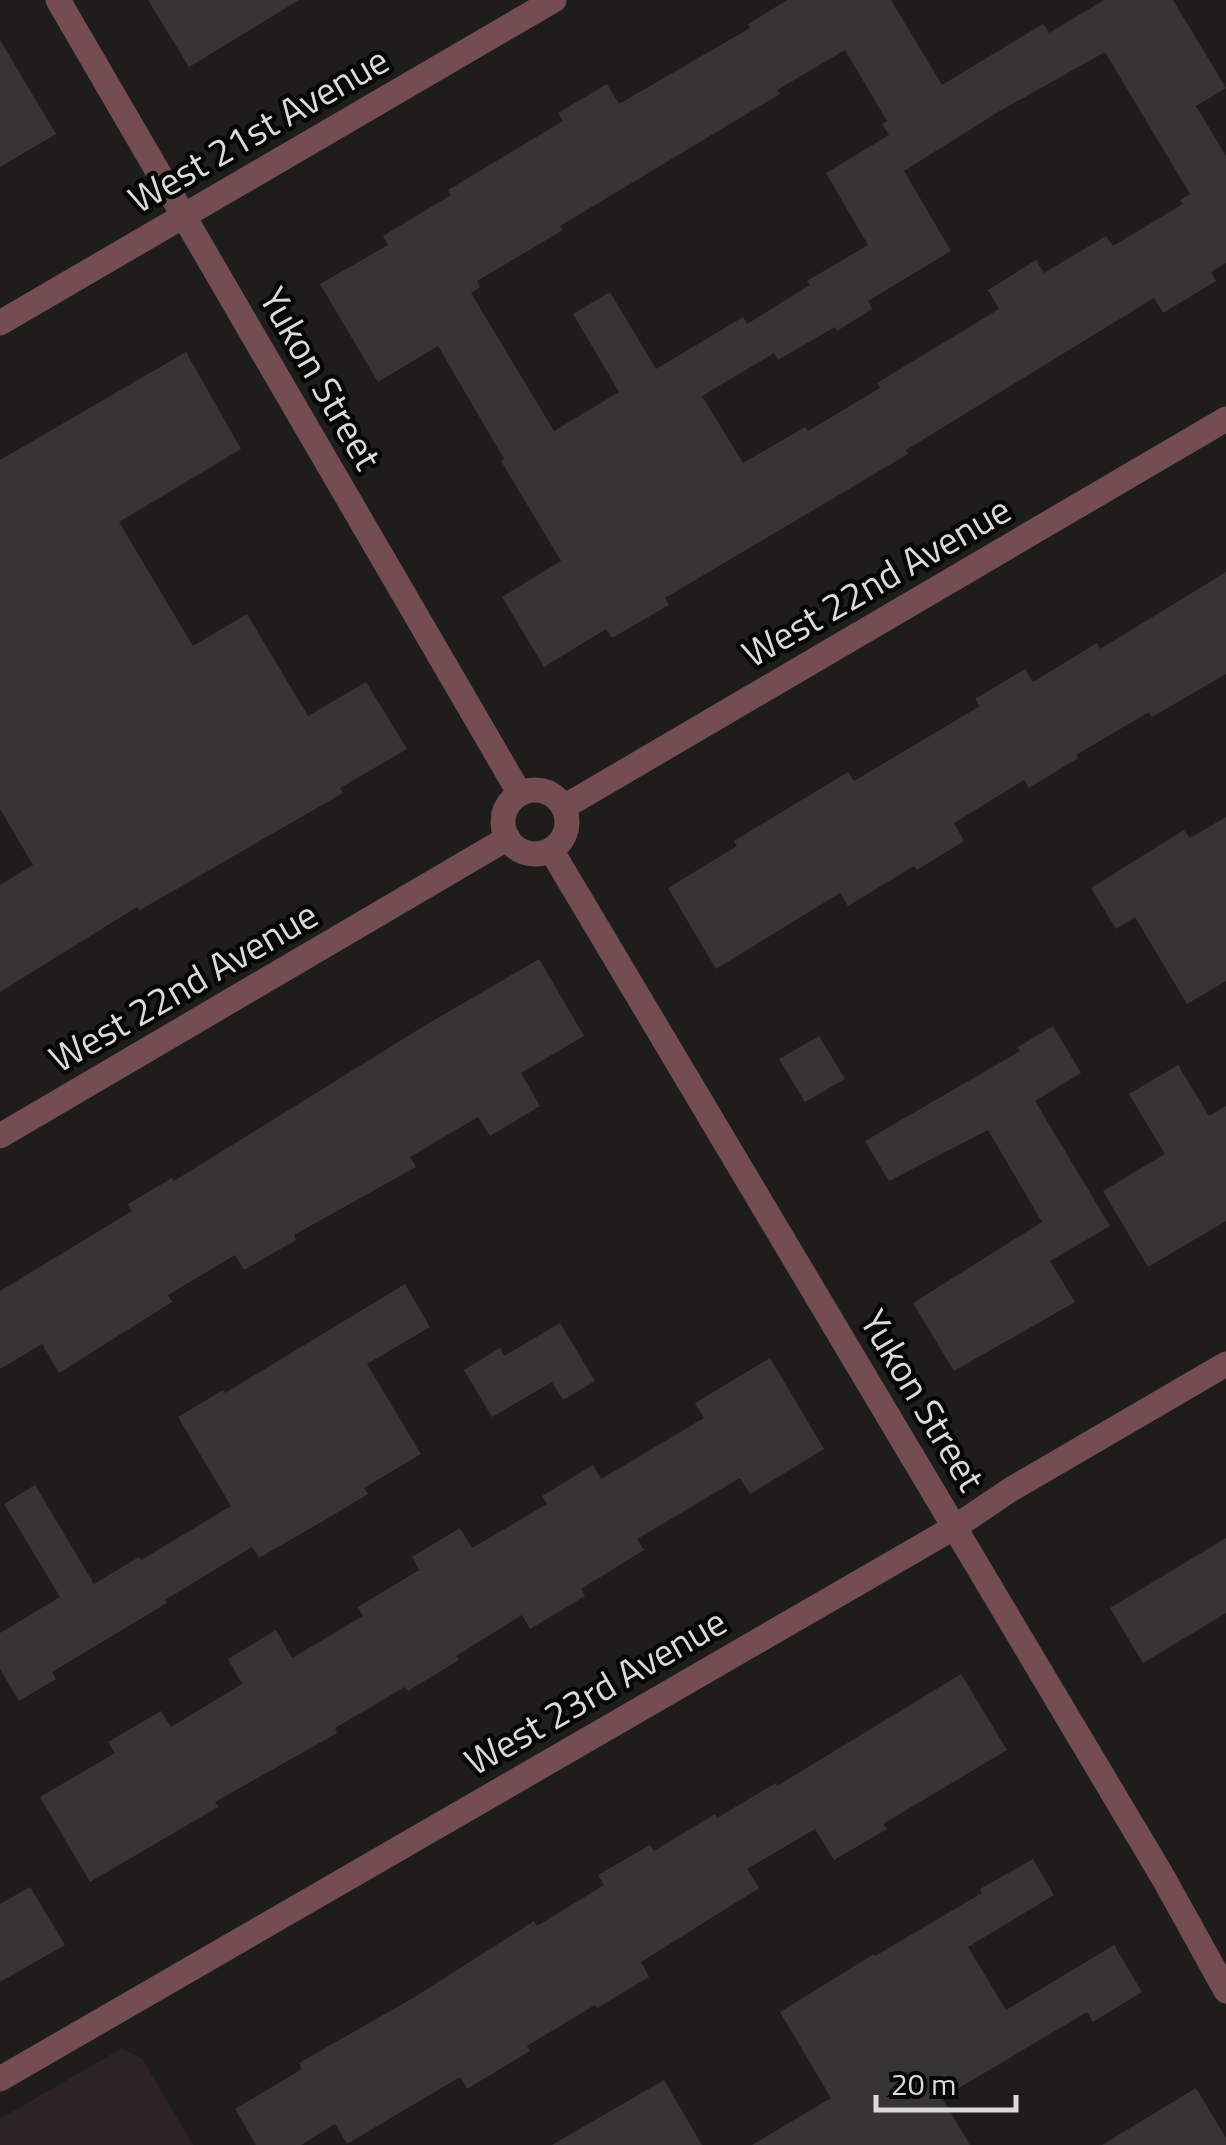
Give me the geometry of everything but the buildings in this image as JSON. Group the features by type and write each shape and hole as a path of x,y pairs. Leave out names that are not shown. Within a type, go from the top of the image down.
{"street":[{"name":"Yukon Street","path":"58,0 520,794"},
{"name":"West 21st Avenue","path":"0,324 554,0"},
{"name":"West 22nd Avenue","path":"564,807 1226,419"},
{"path":"549,793 564,807 565,836 551,850 522,852 508,838 504,829 506,809 520,794 549,793"},
{"name":"West 22nd Avenue","path":"0,1136 508,838"},
{"name":"Yukon Street","path":"551,850 1164,1879 1226,1991"},
{"name":"West 23rd Avenue","path":"0,2080 954,1527 1226,1364"}],"shaded area":[{"path":"122,2048 143,2060 193,2145 0,2145 0,2119"}]}
